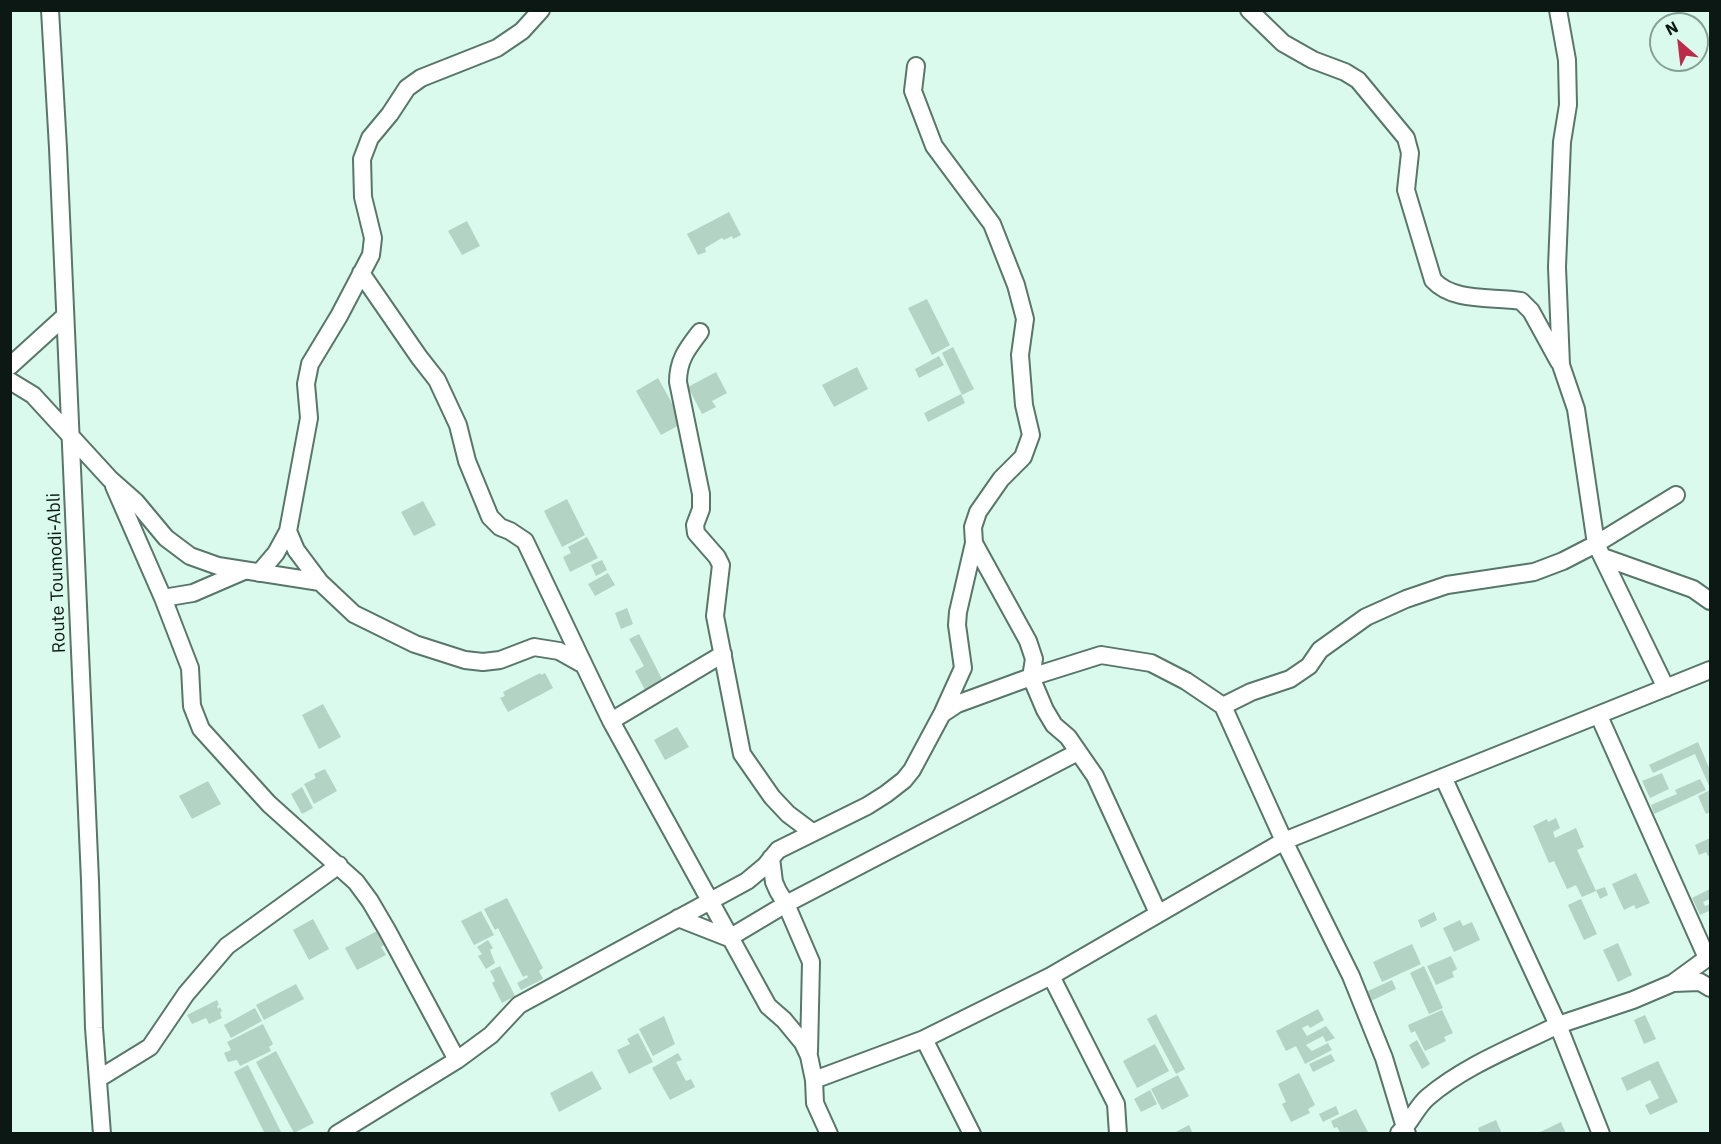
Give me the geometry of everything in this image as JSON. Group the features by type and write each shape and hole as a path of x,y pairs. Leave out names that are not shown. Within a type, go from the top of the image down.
{"street":[{"name":"Route Toumodi-Abli","path":"50,10 90,868 94,1028 102,1134"},
{"path":"163,598 193,593 252,572 276,553 288,531 309,418 307,374 310,364 371,255 373,238 363,197 362,159 370,138 390,114 406,88 421,78 497,48 522,31 541,10"},
{"path":"1249,10 1283,43 1313,60 1345,72 1358,80 1406,138 1410,153 1406,190 1433,280 1439,287 1465,296 1521,300 1531,311 1561,365 1576,409 1599,550 1666,688"},
{"path":"1558,10 1567,60 1568,105 1562,142 1557,267 1561,365"},
{"path":"337,1134 457,1060 491,1035 519,1005 747,881 765,866 778,850 867,806 904,780 929,741 963,668 957,625 974,543 973,527 978,513 1001,479 1023,457 1031,435 1024,405 1020,355 1025,320 1016,285 992,224 934,146 913,91 915,66"},
{"path":"361,273 437,380 458,425 467,461 490,517 500,527 525,541 611,721 709,902 768,1006 795,1033 809,1056"},
{"path":"10,366 66,316"},
{"path":"700,332 687,349 678,367 678,382 701,494 701,509 694,525 696,533 721,565 715,616 742,754 772,797 788,814 812,832"},
{"path":"10,381 33,394 110,479 136,502 166,538 190,556 218,566 320,582"},
{"path":"110,479 163,598 190,668 192,706 201,729 269,804 356,882 370,901 457,1060"},
{"path":"1223,706 1251,692 1290,679 1309,666 1320,650 1366,617 1406,599 1447,585 1534,572 1599,550 1676,495"},
{"path":"288,531 296,550 320,582 354,614 415,644 465,660 483,662 500,660 534,647 559,651 584,665"},
{"path":"974,543 1028,642 1034,659 1031,677 1045,710 1054,725 1068,737 1095,776 1158,913"},
{"path":"1599,550 1693,589 1710,601"},
{"path":"611,721 723,654"},
{"path":"942,714 957,704 1101,655 1151,663 1186,681 1223,706 1284,841 1351,976 1384,1058 1403,1132"},
{"path":"814,1080 924,1039 1051,976 1284,841 1710,670"},
{"path":"1403,1132 1425,1099 1457,1074 1558,1025 1633,1000 1673,983 1709,957 1599,716"},
{"path":"729,938 786,904 1078,752"},
{"path":"1443,777 1558,1025 1601,1134"},
{"path":"771,858 774,882 811,962 809,1056 814,1080 815,1104 829,1134"},
{"path":"98,1079 150,1047 179,1003 227,946 339,865"},
{"path":"678,918 729,938"},
{"path":"1051,976 1116,1104 1118,1134"},
{"path":"1673,983 1700,982 1710,988"},
{"path":"924,1039 972,1134"}],"building":[{"path":"729,212 741,235 733,239 732,236 724,240 722,238 705,248 706,252 698,255 687,234"},
{"path":"467,221 480,246 462,255 448,231"},
{"path":"927,299 950,345 932,355 908,308"},
{"path":"953,347 974,389 962,395 942,353"},
{"path":"939,356 944,365 919,378 915,369"},
{"path":"857,367 868,389 834,407 822,385"},
{"path":"716,372 727,393 712,401 716,407 702,414 688,387"},
{"path":"658,378 683,423 661,435 636,391"},
{"path":"961,394 965,403 928,422 924,413"},
{"path":"567,499 585,535 562,547 544,511"},
{"path":"423,501 436,525 414,536 401,512"},
{"path":"587,537 598,558 570,572 563,557 571,553 568,547"},
{"path":"602,560 607,570 596,576 591,565"},
{"path":"608,573 615,585 595,596 588,584"},
{"path":"627,608 633,624 621,629 615,613"},
{"path":"639,634 663,681 645,690 635,671 644,666 629,639"},
{"path":"540,673 541,675 545,673 553,688 508,712 500,698 505,696 503,692"},
{"path":"323,704 341,737 319,749 302,715"},
{"path":"677,727 689,747 665,760 654,740"},
{"path":"1698,742 1710,770 1710,788 1695,754 1653,773 1649,765"},
{"path":"325,769 337,791 314,804 304,784 316,778 314,774"},
{"path":"1662,773 1669,789 1650,798 1642,781"},
{"path":"1700,779 1706,790 1654,814 1651,805 1677,794 1675,790"},
{"path":"208,781 221,804 192,819 179,796"},
{"path":"302,787 313,808 302,814 291,794"},
{"path":"1710,790 1710,812 1706,814 1698,796"},
{"path":"1556,818 1560,828 1553,832 1555,838 1576,828 1584,847 1577,850 1596,891 1582,897 1576,885 1567,889 1554,861 1549,863 1533,826 1547,819 1548,822"},
{"path":"1710,838 1710,855 1708,856 1706,852 1699,855 1695,845"},
{"path":"1636,873 1650,903 1636,909 1634,905 1624,910 1612,884"},
{"path":"1605,887 1608,895 1600,899 1596,890"},
{"path":"1710,889 1710,899 1703,902 1705,906 1710,904 1710,915 1709,911 1700,915 1692,898"},
{"path":"507,898 543,968 539,971 543,979 521,990 517,983 528,977 527,975 523,977 498,928 495,930 484,909"},
{"path":"1581,899 1597,934 1584,940 1568,905"},
{"path":"481,911 494,935 474,945 461,921"},
{"path":"1434,912 1437,920 1421,928 1418,920"},
{"path":"313,919 329,949 309,960 293,930"},
{"path":"1460,920 1463,926 1472,922 1480,940 1454,952 1443,928"},
{"path":"377,931 384,945 381,947 386,955 357,970 345,948"},
{"path":"488,940 493,948 490,950 495,963 486,969 478,956 482,954 477,947"},
{"path":"1618,943 1632,975 1618,982 1603,950"},
{"path":"1412,944 1421,964 1382,982 1373,962"},
{"path":"1451,956 1457,969 1452,972 1454,977 1436,985 1427,966"},
{"path":"500,966 515,996 502,1003 492,983 495,981 490,971"},
{"path":"1424,966 1443,1008 1429,1014 1410,973"},
{"path":"1392,980 1396,989 1371,1001 1366,992"},
{"path":"296,984 304,999 264,1020 256,1005"},
{"path":"217,1000 218,1009 220,1007 222,1011 220,1013 222,1018 209,1024 206,1018 192,1024 187,1015"},
{"path":"255,1008 262,1021 231,1038 224,1025"},
{"path":"1318,1009 1324,1020 1310,1028 1308,1025 1302,1028 1307,1036 1326,1026 1335,1038 1326,1042 1323,1036 1306,1045 1312,1051 1328,1043 1332,1050 1305,1064 1296,1046 1286,1051 1276,1031"},
{"path":"1442,1010 1453,1033 1444,1037 1446,1041 1425,1051 1415,1031 1411,1033 1408,1025"},
{"path":"1156,1014 1185,1069 1176,1074 1147,1019"},
{"path":"1645,1015 1656,1039 1644,1044 1634,1020"},
{"path":"664,1016 675,1044 653,1056 639,1029"},
{"path":"263,1024 273,1044 269,1047 271,1051 240,1066 237,1060 228,1062 224,1053 231,1050 227,1042"},
{"path":"638,1033 653,1062 629,1074 617,1050 630,1044 627,1039"},
{"path":"1417,1040 1430,1064 1422,1069 1409,1045"},
{"path":"1155,1044 1169,1071 1137,1088 1123,1061"},
{"path":"276,1051 314,1123 294,1133 256,1062"},
{"path":"678,1053 682,1060 676,1062 686,1081 691,1079 695,1087 670,1100 652,1068"},
{"path":"1331,1054 1335,1061 1313,1072 1309,1064"},
{"path":"1658,1061 1678,1102 1650,1115 1645,1105 1659,1098 1650,1080 1627,1091 1621,1078"},
{"path":"248,1065 282,1134 265,1134 234,1072"},
{"path":"592,1071 602,1089 559,1112 550,1093"},
{"path":"1299,1073 1315,1105 1308,1109 1310,1113 1291,1122 1282,1104 1286,1102 1278,1084"},
{"path":"1178,1075 1189,1096 1162,1110 1151,1089"},
{"path":"1150,1090 1157,1104 1141,1112 1134,1099"},
{"path":"1336,1106 1339,1114 1323,1122 1319,1114"},
{"path":"1356,1109 1369,1134 1341,1134 1337,1127 1334,1128 1331,1121"},
{"path":"1496,1120 1502,1134 1480,1134 1478,1128"},
{"path":"1561,1122 1566,1134 1536,1134"},
{"path":"1189,1125 1193,1134 1172,1134"}]}
